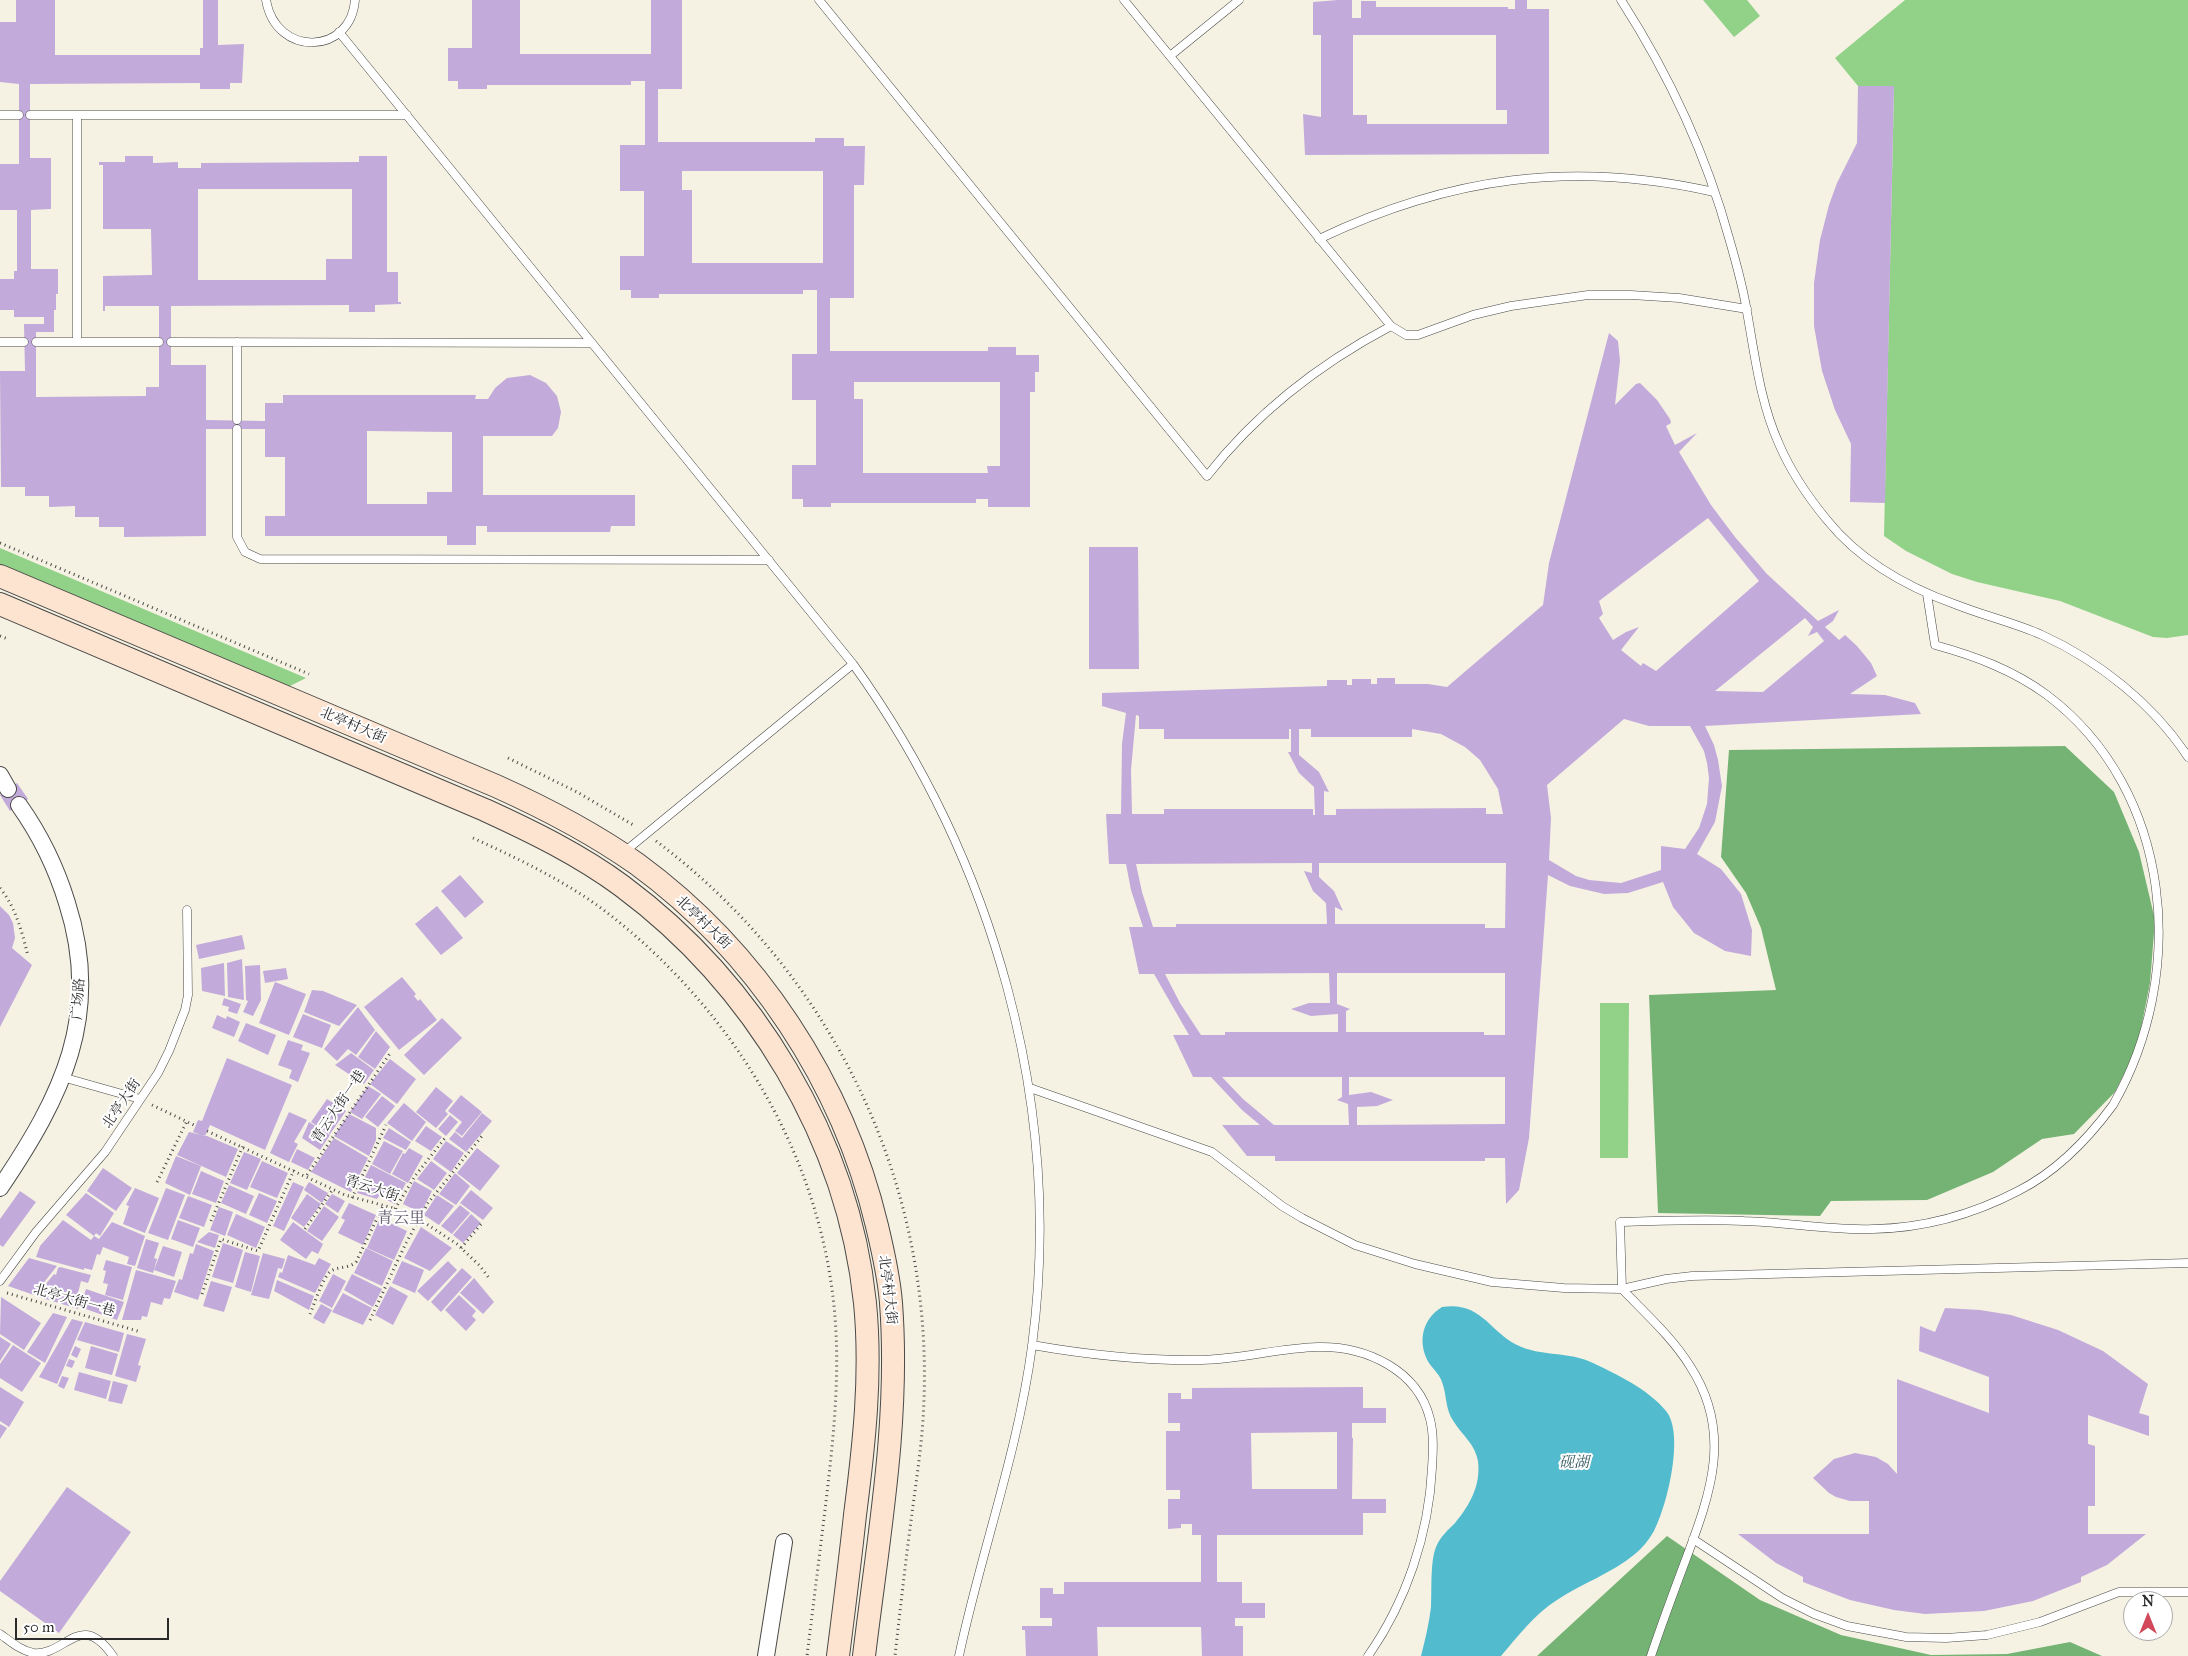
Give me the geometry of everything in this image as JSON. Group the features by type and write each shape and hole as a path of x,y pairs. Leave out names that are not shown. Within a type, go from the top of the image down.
{"main road":[{"name":"北亭村大街","path":"1,580 535,804 571,823 638,865 705,922 750,971 777,1006 818,1072 841,1118 868,1192 891,1300 894,1398 864,1656"},
{"name":"北亭村大街","path":"0,604 476,806 551,841 595,867 645,904 687,941 734,993 756,1021 782,1062 817,1129 843,1199 865,1303 868,1398 838,1656"}],"street":[{"name":"广场路","path":"0,1188 37,1129 62,1077 73,1044 80,1010 81,970 70,910 48,852 19,805"},
{"path":"766,1656 784,1542"}],"lane":[{"path":"266,0 274,23 282,32 293,39 304,42 317,42 329,39 339,32 352,14 355,0"},
{"path":"819,0 1207,476 1263,414 1296,386 1340,355 1391,326"},
{"path":"1124,0 1391,326 1406,334 1418,335 1473,315 1510,306 1588,295 1679,298 1747,309"},
{"path":"1170,56 1239,0"},
{"path":"1621,0 1655,55 1672,90 1696,144 1714,192 1747,309 1768,418 1792,470 1829,523 1876,565 1927,594 2041,635 2076,652 2106,673 2136,698 2161,723 2188,757"},
{"path":"339,32 853,664 891,718 938,800 977,890 1000,956 1030,1088 1040,1211 1038,1281 1032,1345 1015,1440 980,1569 959,1656"},
{"path":"0,115 19,115"},
{"path":"30,115 407,115"},
{"path":"77,115 77,342"},
{"path":"1319,239 1406,203 1439,193 1496,182 1557,176 1634,177 1671,182 1714,192"},
{"path":"0,342 24,342"},
{"path":"36,342 158,342"},
{"path":"171,342 592,343"},
{"path":"237,342 237,420"},
{"path":"237,429 237,537 245,552 260,560 769,560"},
{"path":"1927,594 1935,645 1983,660 2026,681 2064,709 2101,746 2128,785 2139,806 2155,848 2164,891"},
{"path":"621,854 853,664"},
{"name":"北亭大街","path":"0,1281 36,1232 105,1152 169,1051 185,1010 189,984 187,910"},
{"path":"2160,1007 2162,991"},
{"path":"1651,1656 1703,1515 1714,1468 1714,1439 1707,1402 1690,1366 1674,1344 1622,1289 1620,1222 1746,1221 1871,1230 1905,1228 1967,1214 2021,1190 2044,1176 2084,1140 2103,1119 2132,1078 2157,1016"},
{"path":"62,1077 140,1099"},
{"path":"1030,1088 1212,1152 1264,1192 1302,1218 1355,1245 1387,1256 1492,1282 1531,1286 1622,1289 1666,1279 1692,1276 2188,1264"},
{"path":"1032,1345 1119,1358 1170,1360 1204,1360 1304,1347 1338,1347 1370,1356 1398,1370 1409,1380 1425,1405 1433,1436 1431,1488 1427,1516 1396,1612 1368,1656"},
{"path":"1693,1539 1782,1598 1814,1614 1847,1626 1906,1637 1946,1638 1987,1635 2040,1622 2119,1592 2188,1592"},
{"path":"0,1634 25,1650 40,1653 68,1640 88,1636 100,1640 113,1656"}],"path":[{"path":"0,543 309,674"},
{"path":"0,636 8,639"},
{"path":"508,758 577,792 632,825"},
{"path":"473,838 536,868 578,893 604,910 665,963 710,1012 730,1039 756,1078 789,1141 819,1228 830,1278 836,1342 837,1396 833,1440 807,1656"},
{"path":"0,888 16,915 28,956"},
{"name":"青云大街一巷","path":"306,1175 391,1052"},
{"path":"140,1099 196,1126"},
{"path":"157,1182 187,1122"},
{"path":"352,1198 386,1125"},
{"name":"青云大街","path":"207,1131 306,1175 352,1198 395,1209 419,1219 461,1248 489,1278"},
{"path":"370,1320 419,1219 434,1194 482,1136"},
{"path":"395,1209 415,1176 445,1138"},
{"path":"211,1221 243,1146"},
{"path":"202,1294 221,1239 258,1251 294,1170"},
{"path":"305,1230 333,1189"},
{"path":"310,1314 328,1274 335,1269 348,1268 356,1262 383,1206"},
{"path":"461,1248 482,1223"},
{"name":"北亭大街一巷","path":"0,1291 141,1332"}],"green space":[{"path":"1703,0 1747,0 1760,16 1734,37"},
{"path":"1905,0 2188,0 2188,635 2167,638 2153,637 2060,601 1977,582 1952,574 1906,551 1884,536 1894,87 1858,86 1835,58"},
{"path":"0,548 306,678 288,687 0,564"},
{"path":"2065,746 2114,792 2139,852 2155,920 2150,983 2137,1049 2115,1092 2074,1134 2042,1139 1993,1172 1927,1200 1831,1201 1820,1216 1658,1213 1649,995 1776,990 1761,928 1746,893 1721,857 1729,750"},
{"path":"1600,1003 1629,1003 1628,1158 1600,1158"},
{"path":"1667,1536 1760,1600 1841,1635 1931,1655 2007,1654 2070,1642 2102,1656 1537,1656"}],"water":[{"name":"砚湖","path":"1455,1306 1466,1308 1484,1318 1507,1339 1517,1345 1545,1353 1584,1359 1642,1389 1666,1411 1674,1436 1674,1452 1669,1488 1659,1520 1648,1541 1626,1561 1567,1594 1541,1612 1501,1656 1421,1656 1431,1607 1434,1553 1442,1537 1470,1502 1478,1478 1478,1461 1474,1450 1451,1417 1441,1379 1429,1363 1423,1348 1426,1325 1435,1312 1442,1307"}],"building":[{"path":"16,0 55,0 55,55 200,55 200,48 203,48 203,0 218,0 218,45 244,44 242,83 230,83 230,89 200,89 200,83 30,84 30,158 51,158 51,209 31,210 31,269 58,269 58,294 56,294 56,310 54,310 54,332 36,332 36,397 146,396 146,387 159,387 159,306 105,306 105,311 103,311 103,276 152,275 151,229 103,229 103,165 99,165 99,162 125,162 125,156 153,156 153,163 178,162 178,168 201,168 201,163 359,162 359,156 387,156 387,272 398,272 398,302 401,302 401,304 375,305 375,312 349,312 349,305 171,306 171,365 206,365 206,420 265,421 265,403 283,403 283,395 476,395 475,399 488,399 495,388 507,378 530,375 546,383 557,396 561,412 558,428 552,436 483,436 483,495 635,495 635,526 611,526 610,532 487,532 487,526 476,526 476,545 447,545 447,536 265,536 265,516 285,516 285,457 265,457 265,429 206,429 206,536 124,537 124,527 99,527 99,517 75,517 75,506 49,507 49,496 25,496 25,487 1,487 0,371 25,371 24,324 44,324 44,317 14,317 14,310 0,310 0,279 14,279 14,271 17,271 17,210 0,210 0,164 19,164 19,84 0,82 0,22 16,22","holes":["198,189 352,189 352,259 326,259 326,280 198,280","367,431 452,432 452,492 427,492 427,504 367,504"]},
{"path":"472,0 520,0 520,54 651,54 651,0 682,0 682,89 658,89 658,142 815,142 815,138 844,138 844,146 865,146 864,185 854,185 854,298 830,298 830,351 988,351 988,347 1016,347 1016,355 1039,355 1039,372 1035,372 1035,392 1030,392 1030,507 988,507 988,499 976,499 976,503 831,503 831,507 803,507 803,499 792,499 792,465 816,465 816,400 792,400 792,354 817,354 817,290 803,290 803,294 659,294 659,298 631,298 631,290 620,290 620,256 644,256 644,191 620,191 620,145 645,145 645,81 631,81 631,85 487,85 487,89 458,89 458,81 448,81 448,48 472,48","holes":["682,171 823,171 823,263 692,263 692,190 682,190","854,382 1000,382 1000,466 987,466 988,473 863,473 863,399 854,399"]},
{"path":"1352,0 1352,18 1361,18 1361,1 1376,1 1376,7 1508,7 1508,9 1515,9 1515,0 1527,0 1527,9 1549,9 1549,154 1305,155 1303,114 1321,117 1321,35 1313,35 1313,2","holes":["1353,35 1496,35 1496,110 1507,110 1507,124 1367,124 1367,115 1353,115"]},
{"path":"1858,86 1894,86 1885,503 1850,502 1851,444 1835,410 1822,371 1814,326 1814,283 1820,240 1837,183 1857,143"},
{"path":"1609,333 1618,341 1620,361 1615,405 1636,384 1640,383 1657,400 1670,419 1671,423 1666,426 1675,445 1697,433 1679,452 1711,505 1735,537 1767,574 1818,621 1839,610 1833,621 1825,627 1839,640 1845,635 1857,646 1871,663 1877,676 1850,694 1885,695 1915,703 1921,714 1705,726 1714,745 1722,786 1715,822 1697,854 1721,869 1741,894 1752,930 1751,956 1725,951 1694,933 1673,907 1663,882 1628,893 1604,894 1570,886 1548,875 1529,1138 1519,1190 1506,1204 1505,1158 1485,1158 1485,1161 1275,1161 1275,1156 1247,1156 1222,1125 1260,1125 1242,1110 1211,1077 1193,1077 1173,1035 1189,1035 1154,974 1139,974 1129,927 1143,927 1131,890 1126,864 1109,864 1106,814 1121,814 1122,744 1126,713 1102,706 1102,693 1327,686 1327,680 1347,680 1347,685 1352,685 1352,679 1371,679 1371,684 1377,684 1377,678 1395,678 1395,684 1428,684 1447,687 1543,605 1549,563","holes":["1708,518 1759,581 1656,671 1643,663 1641,666 1621,650 1639,627 1613,640 1599,618 1603,614 1599,601","1805,618 1813,627 1808,636 1817,632 1824,641 1763,692 1715,691","1136,715 1139,716 1139,729 1164,729 1164,739 1289,739 1289,729 1291,729 1291,752 1288,752 1299,773 1314,787 1315,815 1313,815 1313,809 1164,809 1164,814 1132,814 1131,770","1624,719 1649,726 1690,726 1704,751 1709,778 1707,804 1699,828 1685,849 1661,846 1661,870 1621,883 1589,880 1576,876 1549,860 1551,818 1547,785","1299,729 1311,729 1311,737 1412,737 1412,729 1441,734 1465,747 1480,760 1498,789 1503,814 1486,814 1486,808 1336,809 1336,815 1324,815 1324,791 1329,792 1319,772 1299,755","1312,863 1312,873 1304,871 1313,891 1326,903 1327,924 1176,924 1176,927 1153,927 1142,892 1136,864","1319,863 1506,863 1505,928 1485,928 1485,924 1335,924 1335,907 1343,911 1334,891 1319,877","1329,973 1330,1003 1309,1003 1291,1009 1311,1016 1338,1014 1338,1032 1225,1032 1225,1035 1201,1035 1180,1003 1165,974","1337,973 1505,973 1505,1035 1484,1035 1484,1032 1346,1032 1346,1011 1350,1009 1337,1004","1222,1077 1342,1077 1342,1097 1337,1100 1348,1104 1349,1125 1274,1125 1243,1099","1349,1077 1505,1077 1505,1124 1357,1125 1357,1107 1377,1106 1393,1100 1371,1092 1349,1095"]},
{"path":"1089,547 1138,547 1139,669 1089,669"},
{"path":"17,783 28,799 10,811 0,795"},
{"path":"460,875 484,902 465,918 441,891"},
{"path":"0,906 9,915 13,923 15,938 12,948 32,965 0,1027"},
{"path":"437,906 463,938 441,955 415,924"},
{"path":"242,935 245,949 199,959 196,945"},
{"path":"242,959 244,1000 228,997 227,963"},
{"path":"224,963 225,996 202,991 201,968"},
{"path":"260,965 261,1000 253,1016 243,1012 248,1001 246,1000 245,966"},
{"path":"286,968 288,979 265,983 263,971"},
{"path":"402,977 416,994 414,996 418,1001 420,999 437,1020 399,1050 364,1007"},
{"path":"275,982 306,994 289,1035 259,1023"},
{"path":"312,990 323,991 357,1005 339,1026 304,1012"},
{"path":"224,998 241,1004 237,1014 228,1011 229,1007 222,1005"},
{"path":"358,1007 375,1030 356,1055 348,1049 337,1061 324,1049"},
{"path":"303,1014 331,1025 322,1048 293,1037"},
{"path":"217,1015 226,1019 227,1016 240,1022 234,1037 212,1028"},
{"path":"442,1018 462,1038 424,1075 404,1055"},
{"path":"246,1023 276,1035 268,1055 238,1041"},
{"path":"376,1031 390,1047 375,1069 358,1057"},
{"path":"288,1040 303,1045 301,1050 310,1053 298,1082 289,1078 292,1070 278,1065"},
{"path":"351,1053 374,1070 364,1084 335,1065"},
{"path":"227,1058 292,1085 265,1150 210,1125 205,1136 193,1132 198,1120 202,1121"},
{"path":"390,1059 416,1079 397,1104 370,1084"},
{"path":"368,1086 381,1094 362,1119 350,1112"},
{"path":"436,1087 453,1101 445,1111 448,1114 436,1128 416,1112"},
{"path":"461,1095 482,1112 462,1136 455,1131 462,1122 448,1111"},
{"path":"382,1096 395,1106 378,1127 365,1117"},
{"path":"327,1099 346,1111 330,1134 311,1122"},
{"path":"404,1103 426,1122 412,1141 387,1123"},
{"path":"289,1112 307,1120 294,1142 298,1144 289,1162 270,1153"},
{"path":"482,1113 492,1121 466,1152 449,1139 455,1132 462,1138"},
{"path":"349,1114 376,1128 376,1140 369,1156 334,1136"},
{"path":"450,1115 458,1122 446,1136 438,1129"},
{"path":"309,1122 330,1135 320,1150 302,1138"},
{"path":"426,1126 442,1137 431,1151 415,1141"},
{"path":"389,1128 411,1142 406,1150 383,1138"},
{"path":"189,1132 207,1136 238,1149 226,1177 177,1155"},
{"path":"334,1138 368,1158 351,1192 311,1172"},
{"path":"384,1141 403,1151 390,1174 372,1164"},
{"path":"446,1141 464,1153 451,1172 433,1159"},
{"path":"409,1148 423,1156 408,1183 392,1174 403,1153 405,1154"},
{"path":"477,1148 500,1166 480,1191 457,1173"},
{"path":"297,1149 315,1158 308,1170 291,1162"},
{"path":"244,1152 261,1159 247,1190 230,1183"},
{"path":"176,1156 201,1166 190,1195 165,1183"},
{"path":"262,1161 288,1173 277,1198 250,1187"},
{"path":"431,1161 447,1173 434,1190 417,1179"},
{"path":"371,1165 406,1183 395,1204 379,1196 377,1199 357,1193"},
{"path":"103,1168 132,1188 116,1211 87,1191"},
{"path":"201,1171 224,1181 216,1203 192,1194"},
{"path":"455,1173 470,1186 456,1205 439,1194"},
{"path":"414,1181 432,1191 421,1213 403,1204"},
{"path":"293,1182 304,1187 284,1231 273,1226"},
{"path":"309,1182 328,1193 322,1203 304,1190"},
{"path":"229,1185 254,1196 246,1214 221,1203"},
{"path":"135,1188 159,1198 145,1233 123,1224 129,1206 126,1205"},
{"path":"166,1188 185,1195 168,1240 148,1233"},
{"path":"471,1190 493,1208 483,1220 460,1203"},
{"path":"20,1191 36,1202 3,1247 0,1245 0,1219"},
{"path":"86,1193 114,1213 100,1236 96,1233 94,1236 66,1215"},
{"path":"259,1193 277,1201 267,1223 249,1215"},
{"path":"307,1194 321,1204 304,1227 291,1218"},
{"path":"332,1194 345,1201 338,1213 325,1204"},
{"path":"437,1195 454,1206 439,1225 424,1215"},
{"path":"188,1196 212,1205 204,1227 179,1218"},
{"path":"349,1203 376,1215 363,1245 338,1233 345,1220 341,1218"},
{"path":"460,1205 470,1213 452,1234 441,1226"},
{"path":"324,1206 339,1217 322,1241 307,1231"},
{"path":"219,1207 233,1212 225,1236 210,1230"},
{"path":"236,1214 265,1227 256,1248 227,1235"},
{"path":"471,1214 481,1223 463,1243 453,1235"},
{"path":"380,1218 407,1231 394,1260 367,1248"},
{"path":"63,1220 91,1240 94,1236 99,1239 112,1222 145,1236 135,1266 127,1264 129,1257 103,1247 100,1255 97,1254 92,1270 84,1268 84,1270 36,1257 40,1246"},
{"path":"178,1220 200,1228 193,1247 171,1239"},
{"path":"293,1222 323,1244 318,1254 312,1251 306,1259 280,1240"},
{"path":"421,1227 452,1248 430,1271 404,1258"},
{"path":"209,1232 219,1235 215,1248 197,1242"},
{"path":"146,1239 159,1243 154,1258 157,1259 153,1273 137,1268"},
{"path":"223,1243 243,1250 233,1283 212,1277"},
{"path":"196,1244 214,1251 198,1300 174,1292 179,1279 182,1280 190,1253 193,1254"},
{"path":"163,1246 182,1252 174,1277 154,1270"},
{"path":"366,1248 393,1261 382,1286 354,1273"},
{"path":"245,1252 260,1256 251,1292 235,1287"},
{"path":"263,1253 285,1259 282,1269 278,1268 269,1299 251,1295"},
{"path":"288,1255 315,1265 319,1258 331,1264 315,1293 278,1277 280,1272 282,1273"},
{"path":"29,1258 57,1266 34,1295 8,1286"},
{"path":"106,1260 132,1267 123,1300 105,1295 108,1284 103,1283 106,1271 103,1270"},
{"path":"402,1261 424,1270 415,1293 392,1283"},
{"path":"448,1261 457,1270 428,1301 417,1291"},
{"path":"60,1267 91,1275 88,1283 81,1281 77,1297 81,1298 78,1309 36,1296 54,1274 56,1275"},
{"path":"462,1268 472,1277 441,1312 431,1302"},
{"path":"136,1270 176,1281 170,1299 164,1298 162,1305 151,1302 147,1317 142,1316 141,1320 122,1320"},
{"path":"333,1274 346,1281 332,1308 319,1301"},
{"path":"352,1274 382,1289 373,1307 344,1290"},
{"path":"474,1278 494,1302 483,1314 460,1293"},
{"path":"277,1280 314,1296 309,1310 274,1291"},
{"path":"211,1281 232,1287 224,1312 203,1306"},
{"path":"390,1286 408,1296 393,1325 375,1315"},
{"path":"86,1289 124,1302 117,1320 80,1307"},
{"path":"343,1293 372,1308 363,1325 332,1312"},
{"path":"459,1295 476,1311 472,1316 476,1320 466,1331 445,1310"},
{"path":"1,1297 41,1323 24,1350 0,1334"},
{"path":"321,1304 332,1310 324,1324 313,1318"},
{"path":"1945,1308 1980,1310 2011,1315 2058,1330 2103,1351 2148,1384 2139,1413 2149,1416 2149,1436 2088,1415 2088,1444 2095,1446 2095,1506 2088,1506 2088,1534 2146,1534 2107,1565 2081,1577 2081,1582 2033,1601 1984,1611 1925,1614 1894,1610 1850,1600 1803,1582 1803,1577 1776,1563 1738,1534 1869,1534 1869,1501 1850,1501 1836,1497 1813,1478 1834,1459 1855,1453 1876,1457 1888,1464 1897,1474 1897,1379 1989,1413 1989,1377 1919,1351 1920,1326 1935,1332"},
{"path":"53,1313 67,1317 45,1363 27,1352"},
{"path":"72,1319 83,1322 57,1384 39,1377"},
{"path":"85,1322 124,1333 119,1352 77,1340"},
{"path":"127,1334 146,1339 138,1365 141,1366 136,1382 115,1376"},
{"path":"0,1337 11,1344 0,1361"},
{"path":"13,1345 41,1363 22,1392 0,1378 0,1364"},
{"path":"75,1346 81,1349 77,1358 71,1355"},
{"path":"91,1346 118,1354 112,1375 85,1368"},
{"path":"69,1359 75,1361 72,1368 66,1366"},
{"path":"79,1372 111,1381 106,1399 74,1390"},
{"path":"62,1376 69,1378 64,1389 58,1386"},
{"path":"113,1381 128,1385 122,1404 108,1401"},
{"path":"0,1387 24,1402 9,1427 0,1421"},
{"path":"1363,1387 1363,1408 1386,1408 1386,1423 1352,1423 1352,1499 1386,1499 1386,1513 1363,1513 1363,1535 1217,1535 1217,1582 1242,1582 1242,1603 1265,1603 1265,1618 1235,1618 1235,1626 1243,1626 1243,1656 1202,1656 1201,1627 1097,1627 1098,1656 1026,1656 1025,1630 1022,1630 1022,1626 1052,1626 1052,1618 1040,1618 1040,1588 1053,1588 1053,1594 1064,1594 1064,1582 1201,1582 1201,1535 1192,1535 1192,1524 1181,1524 1181,1528 1168,1529 1168,1499 1180,1499 1180,1490 1166,1490 1166,1431 1180,1431 1180,1423 1168,1423 1168,1393 1181,1393 1181,1399 1192,1399 1192,1388","holes":["1337,1432 1337,1489 1252,1489 1251,1433"]},
{"path":"0,1424 7,1428 0,1439"},
{"path":"67,1487 131,1532 59,1633 0,1591 0,1581"}],"district":[{"name":"青云里","path":"401,1219"}]}
